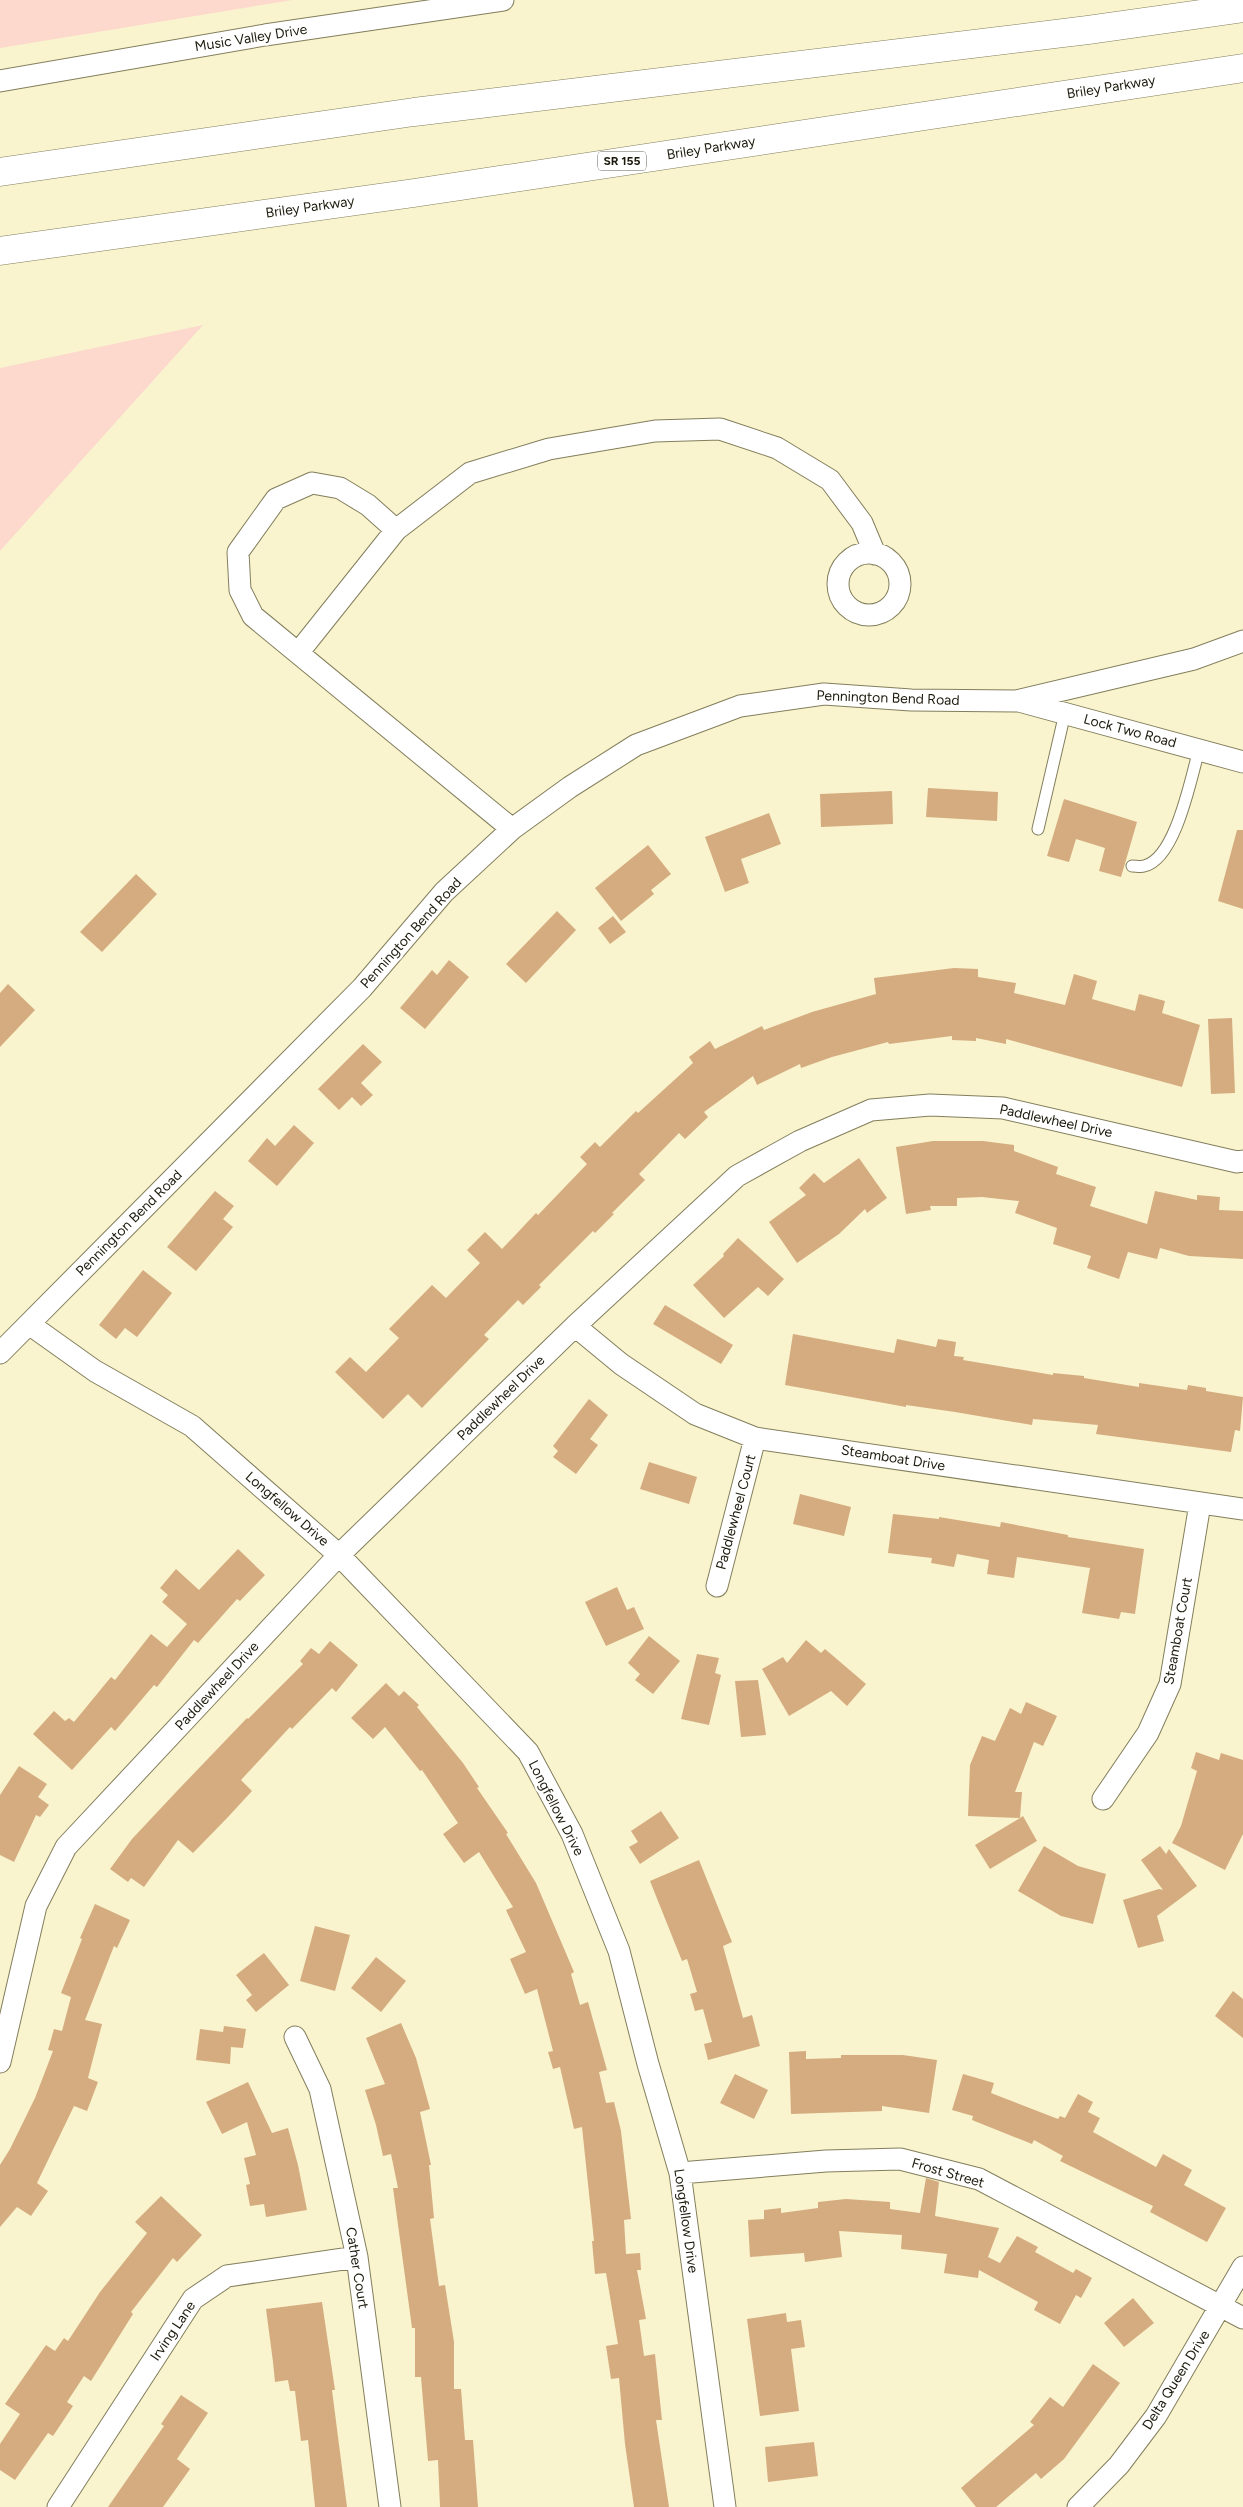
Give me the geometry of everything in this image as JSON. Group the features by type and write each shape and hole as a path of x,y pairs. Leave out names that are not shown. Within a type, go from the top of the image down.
{"highway":[{"path":"0,172 414,112 1088,30 1243,8"},
{"name":"Briley Parkway","path":"0,251 414,192 1243,68"}],"street":[{"name":"Music Valley Drive","path":"0,81 437,4 503,0"},
{"path":"298,653 396,530 470,473 549,449 655,431 720,429 777,448 830,480 862,523 875,554"},
{"path":"396,530 368,505 340,488 312,483 276,499 238,552 240,590 253,616 512,829"},
{"name":"Pennington Bend Road","path":"0,1353 362,988 444,892 512,829 570,787 636,745 740,706 824,694 911,700 1016,701 1194,659 1243,641"},
{"name":"Lock Two Road","path":"1016,701 1243,762"},
{"name":"Paddlewheel Drive","path":"0,2062 36,1906 66,1847 339,1555 575,1326 737,1176 800,1141 871,1110 930,1105 1003,1108 1237,1162 1243,1161"},
{"name":"Longfellow Drive","path":"30,1324 95,1371 192,1426 339,1555 521,1745 532,1760 572,1834 619,1952 648,2064 680,2173 725,2507"},
{"name":"Steamboat Drive","path":"575,1326 621,1364 696,1414 755,1438 1243,1509"},
{"name":"Paddlewheel Court","path":"717,1586 755,1438"},
{"name":"Steamboat Court","path":"1103,1799 1148,1733 1170,1684 1200,1504"},
{"name":"Cather Court","path":"295,2037 320,2089 356,2257 390,2507"},
{"name":"Frost Street","path":"680,2173 826,2161 900,2159 979,2180 1243,2318"},
{"name":"Irving Lane","path":"58,2507 193,2299 227,2276 356,2257"},
{"name":"Delta Queen Drive","path":"1078,2507 1119,2465 1156,2416 1243,2267"}],"lane":[{"path":"1038,829 1065,713"},
{"path":"1132,866 1146,866 1158,857 1171,840 1199,750"}],"shaded area":[{"path":"0,0 292,0 0,48"},
{"path":"203,325 0,551 0,368"}],"building":[{"path":"928,788 998,792 997,821 926,817"},
{"path":"892,791 893,824 821,827 820,794"},
{"path":"1064,799 1137,822 1121,877 1099,871 1105,848 1076,839 1069,862 1047,856"},
{"path":"769,813 781,844 741,859 749,883 725,892 705,837"},
{"path":"1237,830 1243,830 1243,909 1218,901"},
{"path":"648,845 671,874 651,890 654,894 621,921 595,888"},
{"path":"136,874 157,894 102,952 80,932"},
{"path":"557,911 576,930 526,983 506,964"},
{"path":"613,916 626,932 610,944 598,928"},
{"path":"449,960 469,977 425,1029 400,1008 432,970 437,975"},
{"path":"954,968 978,969 978,977 1016,983 1014,993 1065,1005 1074,974 1097,981 1092,999 1135,1011 1139,994 1165,1001 1162,1013 1200,1025 1182,1087 1006,1039 1006,1044 976,1038 976,1041 952,1040 952,1036 889,1044 888,1042 832,1057 801,1068 800,1064 757,1085 753,1076 704,1112 708,1117 685,1139 679,1133 639,1174 645,1180 612,1213 614,1214 595,1233 593,1231 539,1285 541,1287 523,1305 518,1300 484,1335 489,1339 422,1408 408,1394 383,1419 335,1372 350,1357 366,1372 399,1338 389,1329 432,1285 446,1298 480,1263 467,1250 485,1232 502,1249 587,1164 580,1157 595,1142 600,1147 636,1111 638,1113 693,1063 689,1057 710,1041 715,1049 762,1026 764,1030 812,1012 876,994 874,978"},
{"path":"8,984 35,1010 0,1047 0,993"},
{"path":"1232,1018 1235,1093 1211,1094 1208,1019"},
{"path":"363,1044 382,1062 361,1083 373,1095 361,1106 352,1097 339,1110 318,1089"},
{"path":"294,1125 314,1143 277,1186 248,1161 267,1138 275,1146"},
{"path":"933,1141 983,1141 1014,1145 1014,1151 1058,1167 1056,1174 1096,1187 1090,1206 1147,1224 1155,1191 1197,1200 1197,1195 1220,1197 1219,1210 1243,1211 1243,1259 1189,1256 1160,1248 1157,1259 1128,1252 1119,1279 1087,1268 1091,1256 1053,1244 1057,1228 1015,1213 1019,1201 982,1197 957,1198 957,1206 930,1206 931,1210 906,1214 896,1147"},
{"path":"859,1158 887,1198 867,1213 865,1209 839,1234 797,1263 769,1222 806,1195 799,1188 814,1173 824,1183"},
{"path":"215,1191 234,1206 223,1219 233,1227 196,1271 167,1247"},
{"path":"738,1238 784,1279 768,1296 758,1287 724,1318 693,1285 724,1256 723,1254"},
{"path":"143,1270 172,1293 137,1337 125,1328 116,1339 99,1325"},
{"path":"665,1305 733,1345 721,1364 653,1324"},
{"path":"793,1334 894,1353 897,1339 936,1347 938,1339 956,1342 954,1356 964,1357 963,1360 1053,1375 1053,1373 1084,1376 1084,1378 1139,1387 1139,1383 1187,1390 1188,1385 1206,1388 1206,1391 1243,1397 1240,1431 1235,1430 1231,1452 1096,1434 1098,1425 1033,1419 1032,1425 906,1405 906,1407 785,1385"},
{"path":"589,1399 608,1415 590,1439 598,1445 576,1474 553,1457 558,1451 553,1446"},
{"path":"649,1462 697,1477 689,1504 640,1489"},
{"path":"800,1494 851,1507 844,1536 793,1524"},
{"path":"893,1514 939,1519 939,1517 1000,1527 1001,1522 1068,1535 1068,1537 1144,1549 1135,1614 1121,1612 1119,1619 1082,1613 1090,1568 1017,1557 1014,1578 987,1574 989,1560 957,1554 954,1567 931,1563 932,1558 888,1553"},
{"path":"238,1549 265,1575 240,1601 237,1599 198,1643 194,1640 157,1687 154,1685 115,1731 111,1727 72,1770 33,1734 54,1711 65,1721 69,1718 74,1722 111,1677 115,1680 151,1634 167,1647 187,1624 162,1602 168,1595 160,1588 176,1569 199,1590"},
{"path":"617,1587 627,1610 634,1607 644,1629 606,1646 585,1602"},
{"path":"649,1636 680,1661 653,1694 635,1680 640,1674 628,1663"},
{"path":"806,1640 821,1653 825,1649 866,1684 847,1706 831,1691 789,1716 762,1669 783,1657 787,1663"},
{"path":"330,1641 358,1665 336,1692 332,1688 292,1729 290,1727 241,1780 252,1791 228,1817 193,1853 178,1840 144,1887 131,1878 128,1882 110,1869 132,1839 177,1791 247,1718 303,1664 300,1661 311,1648 319,1654"},
{"path":"697,1654 719,1658 715,1673 721,1675 709,1725 681,1719"},
{"path":"758,1680 766,1735 741,1737 735,1681"},
{"path":"386,1683 399,1696 404,1691 419,1705 417,1707 463,1763 479,1787 477,1788 508,1833 506,1834 536,1883 574,1972 571,1974 580,2005 588,2002 607,2070 599,2072 606,2103 614,2102 621,2131 631,2219 624,2220 626,2254 640,2253 641,2270 637,2270 646,2319 639,2320 644,2356 655,2354 662,2420 656,2420 669,2507 634,2507 625,2444 619,2378 611,2379 606,2346 618,2344 606,2273 595,2274 592,2241 594,2241 582,2127 574,2129 560,2067 553,2069 548,2052 553,2051 537,1989 525,1994 510,1959 526,1952 506,1910 513,1907 479,1852 464,1863 443,1834 458,1823 422,1770 420,1771 385,1727 373,1739 351,1718"},
{"path":"1026,1702 1057,1716 1043,1746 1034,1742 1015,1792 1022,1792 1020,1818 968,1816 970,1765 982,1736 995,1741 1010,1708 1021,1714"},
{"path":"1196,1752 1219,1760 1221,1753 1243,1760 1243,1834 1225,1870 1172,1843 1181,1826 1197,1771 1191,1768"},
{"path":"19,1766 47,1784 38,1797 49,1805 40,1817 36,1815 14,1862 0,1855 0,1795"},
{"path":"661,1811 679,1838 640,1864 629,1847 638,1842 631,1831"},
{"path":"1023,1816 1037,1841 990,1869 975,1845"},
{"path":"1044,1846 1078,1866 1106,1874 1093,1924 1061,1916 1018,1891"},
{"path":"1160,1846 1166,1854 1169,1849 1197,1886 1157,1916 1164,1941 1138,1948 1123,1900 1159,1889 1163,1890 1141,1860"},
{"path":"699,1860 732,1942 723,1946 743,2018 752,2015 760,2046 708,2060 704,2044 712,2042 703,2009 695,2011 690,1994 697,1992 687,1959 682,1961 650,1881"},
{"path":"95,1904 130,1920 117,1948 114,1946 85,2020 102,2024 88,2078 98,2082 87,2111 74,2106 37,2183 48,2191 31,2216 17,2207 0,2227 0,2165 35,2098 53,2051 48,2050 54,2029 62,2031 71,1997 61,1993 82,1939 80,1938"},
{"path":"315,1926 350,1935 335,1991 300,1981"},
{"path":"264,1953 289,1985 256,2012 246,2000 252,1995 236,1975"},
{"path":"376,1957 406,1981 381,2012 351,1988"},
{"path":"1233,1991 1243,1999 1243,2038 1215,2016"},
{"path":"401,2023 416,2058 430,2109 420,2112 431,2165 429,2165 434,2218 430,2219 439,2286 445,2285 454,2342 454,2389 461,2389 465,2440 473,2440 478,2507 440,2507 438,2460 428,2461 421,2377 415,2377 415,2328 412,2328 393,2188 398,2188 391,2154 383,2156 365,2090 385,2084 366,2038"},
{"path":"224,2026 246,2029 243,2048 231,2047 230,2064 196,2060 200,2029 223,2032"},
{"path":"806,2051 806,2059 841,2058 841,2055 903,2055 937,2060 929,2113 882,2106 882,2111 791,2114 789,2052"},
{"path":"735,2074 768,2090 754,2119 720,2103"},
{"path":"963,2074 994,2083 991,2093 1058,2119 1060,2116 1065,2118 1078,2094 1093,2102 1088,2112 1100,2118 1093,2132 1156,2167 1163,2154 1192,2170 1184,2185 1226,2208 1207,2242 1150,2212 1153,2206 1060,2161 1063,2156 1034,2140 1032,2144 972,2120 973,2116 952,2110"},
{"path":"248,2082 272,2133 288,2128 307,2210 266,2217 264,2204 250,2206 246,2185 250,2184 244,2158 256,2155 247,2122 222,2134 206,2102"},
{"path":"926,2178 939,2182 935,2216 999,2228 988,2257 1000,2263 1017,2236 1038,2247 1035,2252 1073,2273 1076,2269 1092,2278 1081,2298 1076,2295 1060,2324 1034,2310 1038,2302 979,2270 978,2278 944,2273 947,2254 901,2249 902,2235 839,2231 842,2257 805,2262 804,2253 750,2257 748,2220 764,2219 764,2210 781,2208 781,2213 818,2208 818,2202 846,2199 890,2202 890,2209 920,2213"},
{"path":"161,2196 202,2235 177,2262 173,2258 131,2312 133,2314 91,2381 84,2376 67,2402 73,2406 53,2436 48,2433 15,2480 0,2470 0,2444 20,2414 5,2404 46,2345 55,2351 64,2338 68,2341 100,2292 147,2233 135,2222"},
{"path":"1133,2298 1154,2323 1124,2347 1104,2323"},
{"path":"322,2302 335,2390 332,2390 347,2507 315,2507 308,2440 301,2441 295,2391 290,2391 288,2380 275,2382 266,2309"},
{"path":"786,2313 787,2322 801,2320 805,2347 791,2349 799,2411 760,2416 747,2319"},
{"path":"1093,2364 1120,2383 1064,2459 1041,2479 1036,2473 996,2507 976,2507 961,2488 1034,2425 1030,2422 1050,2397 1063,2407"},
{"path":"181,2395 208,2413 177,2459 190,2469 163,2507 108,2507 164,2426 161,2424"},
{"path":"814,2442 818,2476 768,2482 765,2447"}]}
